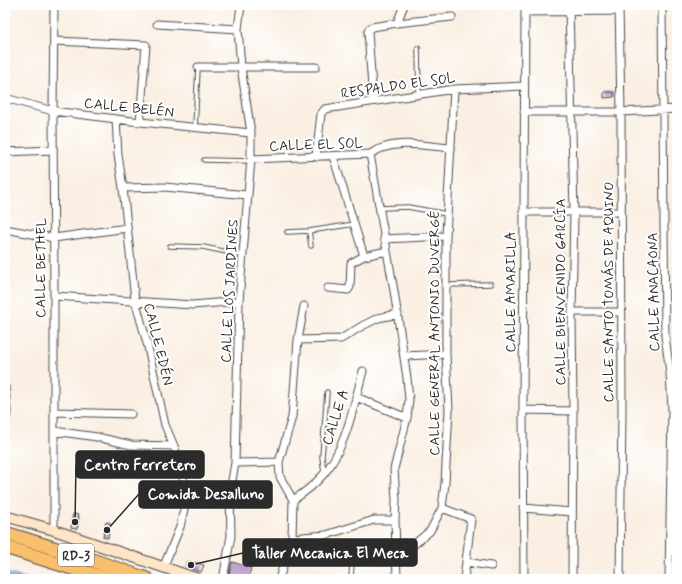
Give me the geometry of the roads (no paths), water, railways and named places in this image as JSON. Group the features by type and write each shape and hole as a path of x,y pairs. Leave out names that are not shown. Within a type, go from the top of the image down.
{"highway":[{"name":"RD-3","path":"5,533 89,558 147,579"},
{"name":"RD-3","path":"5,547 107,579"}],"main road":[{"path":"5,516 54,530 198,579"}],"street":[{"name":"CALLE BETHEL","path":"54,5 54,530"},
{"name":"CALLE LOS JARDINES","path":"223,579 232,536 230,492 235,462 238,300 251,160 251,133 241,67 238,30 241,5"},
{"path":"397,23 404,5"},
{"name":"CALLE ANACAONA","path":"662,5 665,336 673,374 669,579"},
{"name":"CALLE BIENVENIDO GARCÍA","path":"570,8 574,213 572,312 572,579"},
{"path":"525,9 619,8"},
{"name":"CALLE SANTO TOMÁS DE AQUINO","path":"619,8 621,112 620,579"},
{"name":"CALLE AMARILLA","path":"524,579 523,212 525,9"},
{"path":"373,101 369,29 372,27 397,23 452,17"},
{"path":"157,24 238,30"},
{"path":"54,41 146,45 140,122"},
{"path":"198,66 316,67"},
{"name":"RESPALDO EL SOL","path":"316,157 321,114 325,109 454,89 524,86"},
{"name":"CALLE GENERAL ANTONIO DUVERGÉ","path":"396,557 430,532 442,508 445,483 449,410 446,354 446,236 454,89"},
{"name":"CALLE BELÉN","path":"5,98 53,111 140,122 251,133"},
{"path":"524,112 621,112 677,109"},
{"name":"CALLE EDÉN","path":"116,119 118,155 135,300 147,343 165,425 174,446 182,472 185,489 184,509 180,527 163,568"},
{"name":"CALLE EL SOL","path":"251,160 370,154 383,147 404,144 451,148"},
{"path":"5,152 53,150"},
{"path":"370,154 405,356 409,400 407,418 394,469 397,579"},
{"path":"333,156 364,256"},
{"path":"123,188 165,187 247,195"},
{"path":"523,212 620,212"},
{"path":"5,229 54,238 127,228"},
{"path":"384,239 446,236"},
{"path":"328,288 350,289 351,263 364,256 387,251"},
{"path":"54,296 135,300 193,305 238,300"},
{"path":"279,579 292,538 293,500 280,478 279,462 292,417 298,340 304,306"},
{"path":"572,312 621,312"},
{"path":"298,340 341,338 378,318 398,314"},
{"path":"405,356 446,354"},
{"name":"CALLE A","path":"293,500 310,488 334,461 341,446 363,371"},
{"path":"5,387 7,412 5,425"},
{"path":"356,397 407,418"},
{"path":"523,410 573,411"},
{"path":"54,412 131,414"},
{"path":"54,431 97,437 131,445 174,446"},
{"path":"235,462 279,462"},
{"path":"442,508 471,519 464,579"},
{"path":"523,508 572,512"},
{"path":"292,538 326,535 374,520 395,520"},
{"path":"466,562 491,566"}],"lane":[{"path":"418,48 420,95"},
{"path":"195,127 198,66"},
{"path":"204,160 251,160"},
{"path":"379,208 408,207 447,214"},
{"path":"287,232 309,231 355,224"},
{"path":"309,231 311,246"},
{"path":"170,246 202,247 242,255"},
{"path":"446,285 491,284"},
{"path":"324,474 322,457 327,392"},
{"path":"351,577 353,555 358,547 364,547 396,557"}],"water":[{"path":"5,573 29,579 5,579"}],"place":[{"name":"Centro Ferretero","path":"75,522"},
{"name":"Comida Desalluno","path":"107,530"},
{"name":"Taller Mecanica El Meca","path":"191,565"}]}
